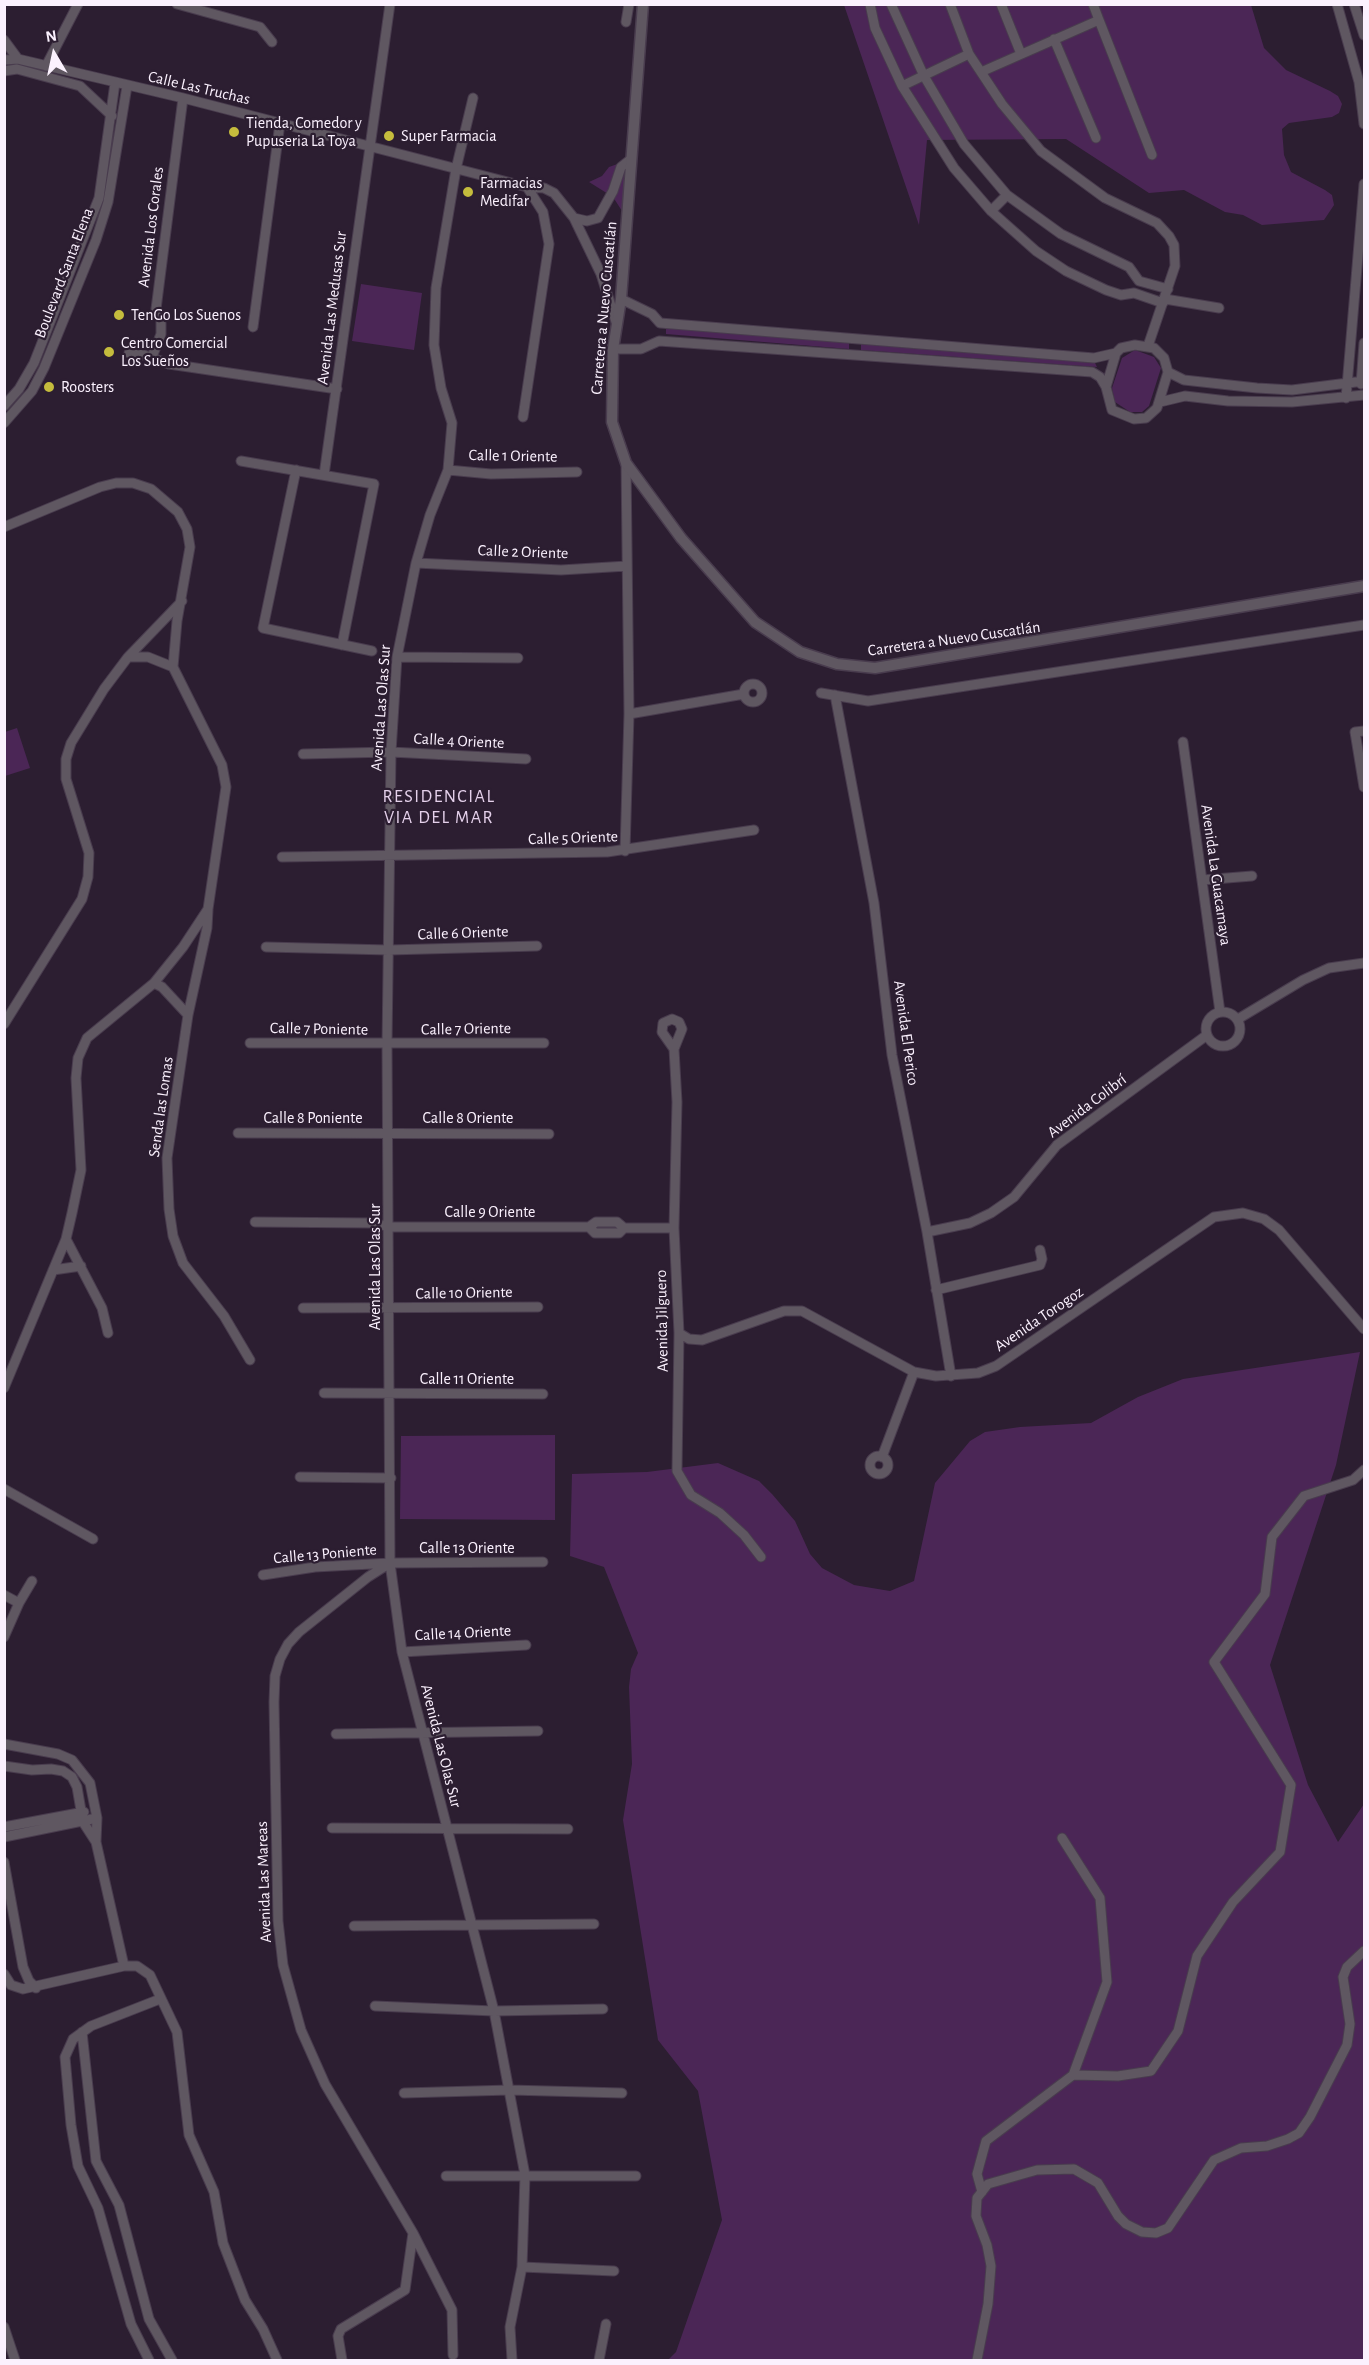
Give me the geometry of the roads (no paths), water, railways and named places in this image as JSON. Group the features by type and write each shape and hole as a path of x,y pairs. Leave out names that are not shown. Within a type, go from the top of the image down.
{"street":[{"path":"46,66 78,4"},
{"path":"177,4 260,27 272,42"},
{"name":"Avenida Las Medusas Sur","path":"324,475 368,145 390,4"},
{"path":"626,22 629,4"},
{"name":"Carretera a Nuevo Cuscatlán","path":"643,4 621,298 613,350 612,422 626,463 681,538 755,622 800,652 850,666 888,667 1365,586"},
{"path":"870,4 875,28 902,86 954,168 991,211 1036,251 1066,271 1121,295 1134,293 1165,297 1219,308"},
{"path":"891,4 924,76 964,144 1007,195 1061,234 1129,267 1139,281 1165,297"},
{"path":"950,4 969,54 1002,104 1041,151 1105,198 1157,223 1169,236 1174,245 1175,266 1148,346"},
{"path":"1001,4 1021,54"},
{"path":"1093,4 1152,155"},
{"path":"1337,4 1359,82 1365,124"},
{"path":"1354,4 1362,19 1365,35"},
{"path":"1341,18 1362,19"},
{"path":"981,72 1099,20"},
{"path":"1054,39 1096,138"},
{"path":"4,40 18,59"},
{"path":"902,86 969,54"},
{"name":"Calle Las Truchas","path":"4,60 18,59 183,98 527,187 544,188 554,193 574,218 601,274 617,324"},
{"path":"4,72 17,69 81,86 112,116"},
{"path":"81,86 84,75"},
{"path":"4,406 19,389 34,363 99,198 115,83"},
{"name":"Boulevard Santa Elena","path":"4,423 32,391 44,368 96,240 108,202 127,86"},
{"name":"Avenida Los Corales","path":"152,357 161,334 161,320 156,309 183,98"},
{"name":"Avenida Las Olas Sur","path":"473,98 456,169 436,288 434,333 441,388 452,423 448,470 430,515 416,563 397,657 391,753 387,1045 390,1227 390,1563 402,1652 494,2011 525,2175 522,2267 510,2327 512,2361"},
{"path":"253,327 280,123"},
{"path":"574,218 587,221 598,218 614,191 621,167 632,159"},
{"path":"1346,398 1345,383 1365,184"},
{"path":"523,417 549,244 543,212 527,187"},
{"path":"991,211 1007,195"},
{"path":"1134,293 1139,281"},
{"path":"621,298 652,314 660,323 662,333 659,340"},
{"path":"613,350 641,349 659,340 1092,372 1100,376 1106,387 1112,410 1122,416 1146,418 1154,413 1160,402 1168,372 1164,358 1148,346 1128,346 1116,353 1094,358 660,323"},
{"path":"856,355 858,339"},
{"path":"1160,402 1185,396 1228,401 1292,402 1363,395 1365,343"},
{"path":"129,353 152,357 169,364 337,389"},
{"path":"1106,387 1116,353"},
{"path":"1168,372 1184,380 1247,388 1292,390 1363,381"},
{"path":"241,461 374,484 342,645"},
{"path":"625,851 629,714 626,463"},
{"path":"296,470 263,628 372,651"},
{"name":"Calle 1 Oriente","path":"448,470 491,474 577,472"},
{"path":"4,527 100,487 133,483 151,489 178,512 187,529 190,547 177,621 173,668 148,657 128,657"},
{"name":"Calle 2 Oriente","path":"416,563 561,570 627,566"},
{"path":"4,1024 82,898 88,877 89,854 70,796 66,759 71,742 104,689 128,657 154,627 182,601"},
{"path":"821,693 868,701 1365,625"},
{"path":"397,657 518,658"},
{"name":"Senda las Lomas","path":"173,668 222,765 226,787 207,928 188,1015 167,1158 173,1236 183,1263 224,1316 250,1360"},
{"path":"629,714 744,694"},
{"name":"Avenida El Perico","path":"835,695 874,903 892,1055 927,1232 951,1376"},
{"path":"1365,731 1355,732 1365,787"},
{"name":"Avenida La Guacamaya","path":"1183,742 1220,1012"},
{"name":"Calle 4 Oriente","path":"303,754 391,753 526,759"},
{"name":"Calle 5 Oriente","path":"282,857 625,851 754,830"},
{"path":"1202,880 1251,876"},
{"path":"4,1388 66,1239 81,1170 76,1078 78,1058 87,1038 154,983 183,948 208,909"},
{"name":"Calle 6 Oriente","path":"266,947 389,950 537,946"},
{"path":"1238,1019 1303,980 1329,968 1365,963"},
{"path":"154,983 162,987 188,1015"},
{"path":"1220,1012 1230,1013 1238,1019 1240,1030 1231,1044 1215,1044 1207,1035 1208,1020 1220,1012"},
{"name":"Avenida Colibrí","path":"927,1232 970,1223 991,1214 1014,1197 1058,1145 1207,1035"},
{"name":"Calle 7 Poniente","path":"250,1043 387,1045"},
{"name":"Calle 7 Oriente","path":"387,1045 544,1043"},
{"name":"Avenida Jilguero","path":"674,1049 677,1102 674,1228 679,1333 677,1471 691,1495 720,1513 744,1535 761,1557"},
{"name":"Calle 8 Poniente","path":"238,1133 388,1132"},
{"name":"Calle 8 Oriente","path":"388,1132 549,1134"},
{"name":"Avenida Torogoz","path":"679,1333 689,1339 702,1340 784,1311 802,1311 914,1372 951,1376 978,1373 996,1366 1214,1217 1243,1213 1264,1219 1279,1230 1365,1329"},
{"name":"Calle 9 Oriente","path":"255,1222 372,1223 390,1227 589,1227 595,1233 620,1233 624,1228 674,1228"},
{"path":"66,1239 102,1308 108,1333"},
{"path":"936,1290 1040,1265 1042,1259 1040,1250"},
{"path":"52,1270 81,1266"},
{"name":"Calle 10 Oriente","path":"303,1308 538,1307"},
{"path":"882,1456 914,1372"},
{"name":"Calle 11 Oriente","path":"324,1393 543,1394"},
{"path":"1073,2075 1118,2076 1151,2071 1178,2031 1197,1956 1233,1902 1280,1852 1291,1785 1214,1662 1265,1594 1272,1537 1304,1496 1353,1480 1365,1470"},
{"path":"300,1477 391,1478"},
{"path":"4,1489 93,1539"},
{"name":"Calle 13 Oriente","path":"390,1563 543,1562"},
{"name":"Calle 13 Poniente","path":"263,1575 315,1567 390,1563"},
{"name":"Avenida Las Mareas","path":"390,1563 368,1576 299,1632 288,1644 280,1659 275,1676 274,1702 278,1921 284,1965 301,2030 325,2084 412,2233 452,2310 453,2355"},
{"path":"4,1637 32,1581"},
{"path":"4,1595 19,1603"},
{"name":"Calle 14 Oriente","path":"402,1652 526,1645"},
{"path":"336,1734 538,1731"},
{"path":"4,1744 58,1754 72,1760 90,1783 96,1814 96,1842 124,1966"},
{"path":"4,1766 63,1771 72,1777 77,1788 82,1817 96,1842"},
{"path":"4,1837 96,1814"},
{"path":"4,1827 82,1817"},
{"path":"332,1828 568,1829"},
{"path":"982,2192 977,2174 986,2141 1073,2075 1107,1982 1100,1898 1062,1838"},
{"path":"4,1862 23,1967 29,1981 36,1988"},
{"path":"354,1926 594,1924"},
{"path":"977,2361 988,2304 991,2266 987,2245 976,2216 977,2198 988,2184 1037,2170 1074,2169 1098,2183 1118,2216 1126,2224 1142,2232 1156,2233 1168,2228 1214,2160 1241,2148 1267,2146 1299,2133 1310,2117 1347,2045 1350,2024 1343,1977 1347,1967 1365,1951"},
{"path":"4,1974 11,1985 22,1989 36,1988 124,1966 136,1966 150,1975 177,2032 189,2135 214,2192 224,2243 244,2300 263,2329 277,2361"},
{"path":"149,2361 131,2324 106,2234 83,2180 74,2151 65,2057 73,2039 82,2032 160,1999"},
{"path":"375,2006 494,2011 603,2009"},
{"path":"82,2032 96,2161 119,2205 149,2319 172,2361"},
{"path":"404,2093 510,2090 622,2093"},
{"path":"446,2176 636,2176"},
{"path":"342,2361 338,2336 340,2329 405,2290 412,2233"},
{"path":"522,2267 614,2271"},
{"path":"131,2324 149,2319"},
{"path":"599,2361 606,2324"},
{"path":"4,2327 15,2361"}],"place":[{"name":"Tienda, Comedor y Pupuseria La Toya","path":"234,132"},
{"name":"Super Farmacia","path":"389,136"},
{"name":"Farmacias Medifar","path":"468,192"},
{"name":"TenGo Los Suenos","path":"119,315"},
{"name":"Centro Comercial Los Sueños","path":"109,352"},
{"name":"Roosters","path":"49,387"}],"district":[{"name":"RESIDENCIAL VIA DEL MAR","path":"439,807"}]}
